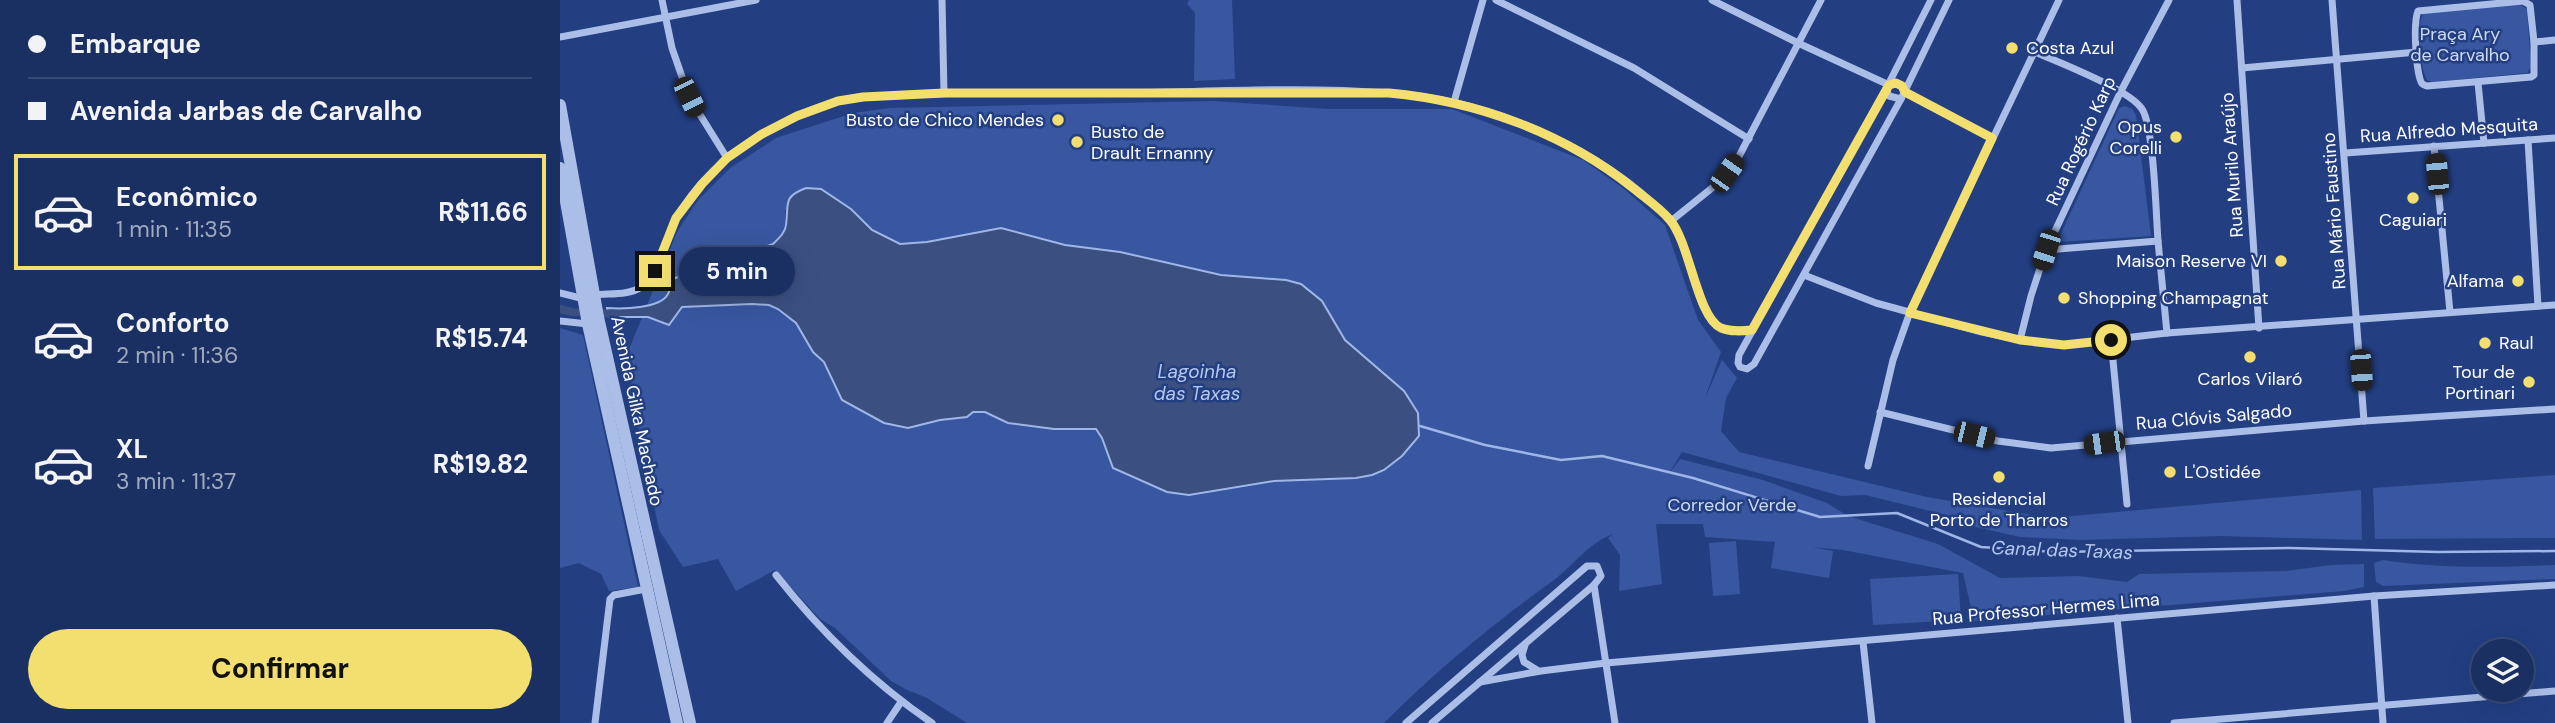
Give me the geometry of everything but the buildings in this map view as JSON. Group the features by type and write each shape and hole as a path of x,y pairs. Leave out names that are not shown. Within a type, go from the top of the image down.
{"street":[{"path":"662,0 672,48 689,97 727,158"},
{"path":"560,37 756,0"},
{"path":"942,0 944,93"},
{"path":"1454,102 1483,0"},
{"path":"1496,0 1634,68 1749,139"},
{"path":"1671,221 1727,173 1749,139 1821,0"},
{"path":"1931,0 1887,87 1752,330 1738,359 1740,367 1748,369 1755,364 1903,95 1949,0"},
{"path":"1868,466 1894,360 1910,313 2059,0"},
{"name":"Rua Rogério Karp","path":"2020,340 2046,250 2121,92 2169,0"},
{"name":"Rua Murilo Araújo","path":"2236,0 2259,328"},
{"name":"Rua Mário Faustino","path":"2332,0 2364,421"},
{"path":"1717,1 1887,87 1900,84 1903,95"},
{"path":"2473,2 2527,2 2530,5 2534,42 2536,70 2530,78 2427,86 2420,80 2415,17 2418,11 2473,2"},
{"path":"2534,42 2555,40"},
{"path":"2033,51 2121,92 2142,108 2151,150 2167,332"},
{"path":"2242,68 2417,52"},
{"path":"2478,83 2484,143"},
{"path":"1887,87 1889,96 1903,95 1992,138"},
{"path":"560,321 637,290 650,279 676,218 702,184 727,158 762,134 797,116 838,101 863,97 944,93 1351,91 1418,95 1454,102 1537,131 1604,165 1671,221 1684,248 1709,319 1720,328 1752,330"},
{"name":"Avenida Gilka Machado","path":"560,105 573,231"},
{"name":"Rua Alfredo Mesquita","path":"2345,153 2555,138"},
{"path":"2528,139 2538,306"},
{"path":"2434,146 2450,312"},
{"name":"Avenida Gilka Machado","path":"560,168 672,675 677,723"},
{"path":"2046,250 2158,241"},
{"path":"1804,275 1910,313 2020,340 2064,345 2167,332 2259,328 2555,304"},
{"path":"560,293 590,309"},
{"path":"2111,340 2127,504"},
{"name":"Rua Clóvis Salgado","path":"1880,411 2018,444 2070,447 2364,421 2555,409"},
{"name":"Avenida Gilka Machado","path":"645,559 646,589 672,675 690,723"},
{"path":"1409,722 1590,565 1597,566 1601,572 1594,585 1432,723"},
{"path":"776,575 844,651 901,702 932,723"},
{"path":"1594,585 1615,723"},
{"name":"Rua Professor Hermes Lima","path":"1480,682 1606,663 2374,596 2555,586"},
{"path":"595,723 610,599 614,595 646,589"},
{"path":"2374,596 2383,723"},
{"path":"2117,618 2128,723"},
{"path":"1863,642 1872,723"},
{"path":"1525,644 1522,655 1524,662 1541,671"},
{"path":"2174,723 2555,691"},
{"path":"887,723 901,702"}],"green space":[{"path":"1189,0 1232,0 1235,79 1194,81 1195,13 1187,4"},
{"name":"Praça Ary de Carvalho","path":"2519,4 2527,9 2531,67 2527,73 2432,82 2427,80 2420,46 2420,26 2424,12"},
{"name":"Corredor Verde","path":"1213,101 1329,109 1452,109 1583,160 1623,188 1665,225 1698,320 1721,352 1705,398 1722,360 1737,378 1726,398 1721,431 1739,452 1927,497 2050,518 2361,490 2362,540 2221,536 2080,540 2020,537 1954,522 1947,515 1865,495 1841,496 1682,452 1668,475 1680,459 1763,480 1827,503 1848,516 1938,544 2000,578 2078,576 2127,582 2139,574 2286,571 2364,564 2364,587 2344,591 1974,621 1963,573 1843,550 1812,547 1833,551 1829,578 1771,568 1775,542 1705,537 1703,524 1656,524 1662,584 1619,591 1620,555 1608,538 1613,534 1604,538 1466,648 1384,723 967,723 927,698 891,681 835,628 820,619 775,570 736,591 718,559 683,567 659,530 627,354 677,232 698,200 730,168 776,138 853,113 889,108","holes":["851,209 872,230 900,244 927,242 1001,228 1065,245 1120,252 1221,275 1286,280 1322,301 1345,340 1404,391 1419,436 1402,456 1384,470 1372,475 1274,481 1189,495 1167,492 1113,468 1096,429 1054,429 1008,423 985,412 973,412 947,419 929,418 842,400 824,362 813,352 796,323 769,305 682,307 667,303 670,285 675,278 773,244 784,229 785,210"]},
{"path":"2125,106 2132,109 2136,115 2151,236 2060,242 2058,240 2119,108"},
{"path":"560,328 583,335 638,587 609,591 601,574 579,563 560,568"},
{"path":"2555,475 2555,538 2375,539 2373,488"},
{"path":"1736,541 1740,594 1713,596 1709,543"},
{"path":"2383,560 2448,566 2555,565 2555,579 2383,586 2376,582 2374,563"},
{"path":"1958,574 1961,620 1873,625 1870,579"}],"water":[{"name":"Lagoinha das Taxas","path":"806,188 821,189 851,209 872,230 900,244 927,242 1001,228 1065,245 1120,252 1221,275 1286,280 1301,284 1322,301 1345,340 1404,391 1418,413 1419,436 1402,456 1384,470 1372,475 1274,481 1189,495 1167,492 1113,468 1096,429 1054,429 1008,423 985,412 973,412 967,417 908,428 884,423 842,400 824,362 813,352 796,323 769,305 682,307 669,325 648,317 609,317 607,308 640,307 657,303 668,294 675,278 773,244 785,228 790,198"}],"waterway":[{"name":"Canal das Taxas","path":"560,309 616,314"},
{"name":"Canal das Taxas","path":"1420,426 1485,445 1561,460 1602,456 1693,478 1820,517 1897,513 1981,547 2056,552 2290,548 2438,552 2555,551"}],"place":[{"name":"Costa Azul","path":"2012,48"},
{"name":"Busto de Chico Mendes","path":"1058,120"},
{"name":"Opus Corelli","path":"2176,137"},
{"name":"Busto de Drault Ernanny","path":"1077,142"},
{"name":"Caguiari","path":"2413,198"},
{"name":"Maison Reserve VI","path":"2281,261"},
{"name":"Alfama","path":"2518,281"},
{"name":"Shopping Champagnat","path":"2064,298"},
{"name":"Raul","path":"2485,343"},
{"name":"Carlos Vilaró","path":"2250,357"},
{"name":"Tour de Portinari","path":"2529,382"},
{"name":"L'Ostidée","path":"2170,472"},
{"name":"Residencial Porto de Tharros","path":"1999,477"}],"route":[{"path":"655,271 676,218 702,184 727,158 762,134 797,116 838,101 863,97 944,93 1389,93 1454,102 1496,116 1537,131 1604,165 1671,221 1684,248 1709,319 1720,328 1752,330 1889,85 1896,83 1902,86 1905,92 1992,138 1910,313 2020,340 2064,345 2111,340"}]}
